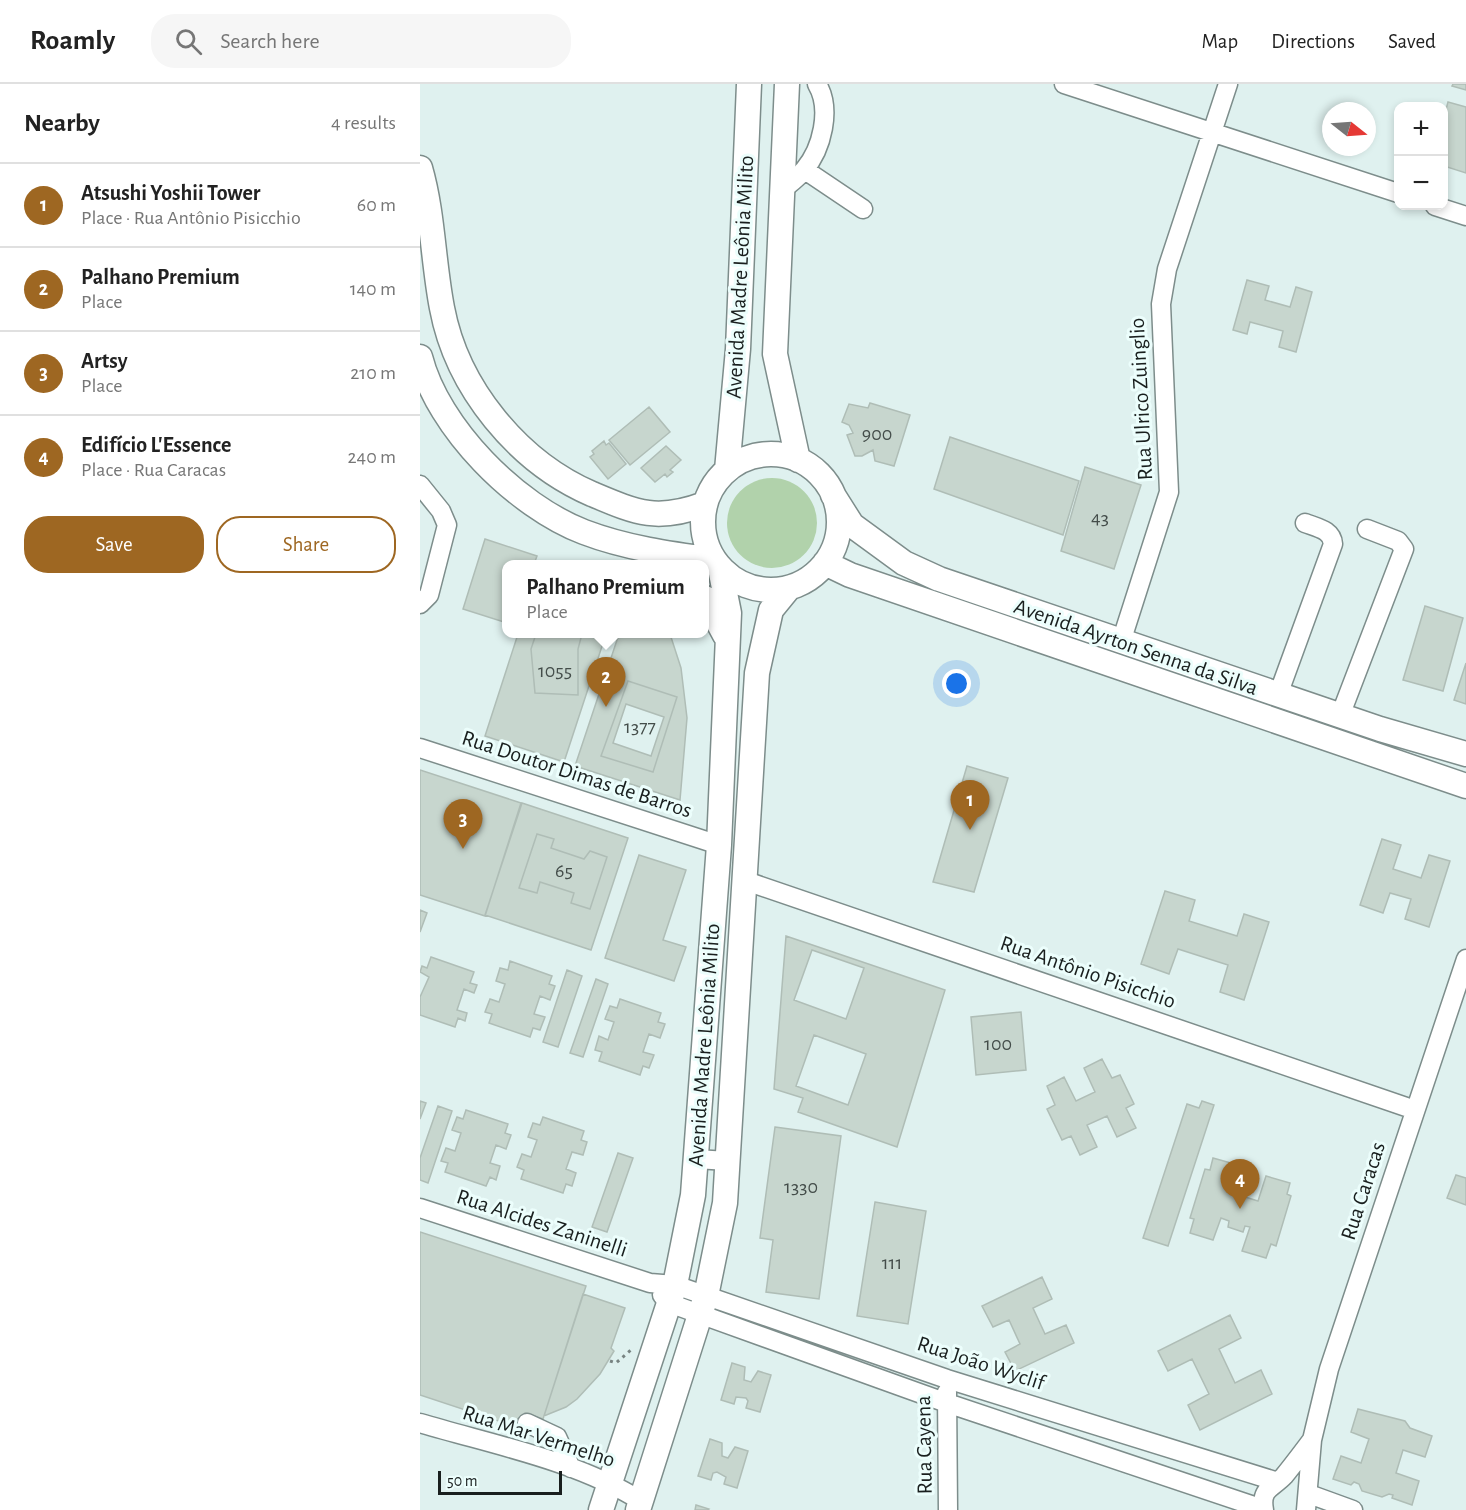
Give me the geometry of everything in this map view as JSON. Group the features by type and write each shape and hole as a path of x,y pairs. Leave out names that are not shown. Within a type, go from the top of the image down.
{"main road":[{"name":"Avenida Madre Leônia Milito","path":"727,470 738,349 749,84"},
{"name":"Avenida Madre Leônia Milito","path":"787,84 775,354 798,460"},
{"path":"420,168 442,310 455,351 469,380 503,428 525,452 560,478 612,502 652,515 668,516 705,504"},
{"path":"422,371 442,409 458,432 485,463 518,492 582,532 641,550 695,560"},
{"path":"762,455 780,455 798,460 824,480 833,495 838,512 838,530 834,547 825,563 809,579 789,588 770,591 752,588 734,580 717,564 706,543 703,524 705,504 714,486 727,470 745,459 762,455"},
{"name":"Avenida Ayrton Senna da Silva","path":"833,495 852,525 904,563 939,579 1340,716 1466,754"},
{"path":"641,550 660,560"},
{"path":"709,563 717,564"},
{"name":"Avenida Ayrton Senna da Silva","path":"825,563 850,575 1466,786"},
{"name":"Avenida Madre Leônia Milito","path":"601,1510 672,1294 693,1195 719,845 729,612 717,564"},
{"name":"Avenida Madre Leônia Milito","path":"640,1505 702,1305 725,1203 757,673 771,610 789,588"},
{"path":"709,605 727,639"}],"street":[{"path":"782,190 805,170 821,139 824,109 817,84"},
{"path":"1064,84 1394,193"},
{"name":"Rua Ulrico Zuinglio","path":"1121,642 1169,492 1160,331 1167,269 1228,84"},
{"path":"805,170 863,209"},
{"path":"1447,210 1466,216"},
{"path":"420,485 441,511 447,525 429,595 420,604"},
{"path":"1278,695 1333,544 1333,537 1328,532 1305,523"},
{"path":"1340,716 1402,560 1404,549 1398,541 1367,529"},
{"name":"Rua Doutor Dimas de Barros","path":"420,748 719,845"},
{"name":"Rua Antônio Pisicchio","path":"746,881 1415,1110"},
{"name":"Rua Caracas","path":"1307,1498 1312,1440 1329,1369 1466,959"},
{"path":"699,1115 731,1118"},
{"path":"696,1159 728,1161"},
{"name":"Rua Alcides Zaninelli","path":"420,1208 650,1283 672,1294"},
{"name":"Rua João Wyclif","path":"672,1294 946,1403 1264,1509"},
{"name":"Rua João Wyclif","path":"702,1305 1278,1480 1295,1479 1307,1498 1353,1510"},
{"name":"Rua Cayena","path":"947,1378 948,1510"},
{"name":"Rua Mar Vermelho","path":"420,1423 571,1468 611,1483 640,1505"},
{"path":"526,1423 557,1437 571,1468"},
{"name":"Rua Caracas","path":"1264,1509 1266,1493 1312,1440"}],"green space":[{"path":"772,478 789,481 804,491 814,506 817,523 814,540 804,555 789,565 772,568 755,565 740,555 730,540 727,523 730,506 740,491 755,481"}],"building":[{"path":"1453,84 1466,84 1466,90 1452,86"},
{"path":"1448,102 1466,107 1466,173 1448,167"},
{"path":"1247,280 1269,286 1265,300 1290,307 1296,287 1312,292 1296,352 1279,347 1283,331 1250,322 1247,334 1233,330"},
{"path":"870,403 910,415 894,466 875,461 873,450 862,456 855,456 847,435 853,433 849,425 842,422 849,404 868,408"},
{"path":"649,407 670,432 630,465 609,440"},
{"path":"950,437 1079,481 1063,535 934,489"},
{"path":"604,441 606,445 609,443 626,464 608,479 590,457 594,454 592,451"},
{"path":"666,446 681,460 670,470 673,472 667,477 665,474 655,482 641,468"},
{"path":"1085,467 1141,485 1114,569 1061,551"},
{"path":"485,539 537,556 536,560 502,560 502,621 463,609"},
{"path":"1425,606 1463,618 1443,691 1403,680"},
{"path":"517,638 535,638 531,649 535,693 578,695 578,649 581,638 605,638 564,762 485,736"},
{"path":"535,638 581,638 578,649 578,695 535,693 531,649"},
{"path":"618,638 671,638 681,668 687,718 680,800 575,766","holes":["628,681 677,697 653,772 601,756"]},
{"path":"1466,663 1466,704 1454,700"},
{"path":"628,681 677,697 653,772 601,756"},
{"path":"626,704 664,717 651,756 613,743"},
{"path":"967,766 1008,778 974,892 933,882"},
{"path":"420,770 521,803 485,916 420,895"},
{"path":"522,803 628,838 591,950 485,915","holes":["537,834 554,839 551,848 584,859 590,851 607,857 590,909 571,903 574,893 540,882 537,893 519,888"]},
{"path":"537,834 554,839 551,848 584,859 590,851 607,857 590,909 571,903 574,893 540,882 537,893 519,888"},
{"path":"1382,839 1401,845 1393,869 1421,878 1429,855 1450,861 1429,927 1405,919 1411,899 1390,893 1383,913 1360,905"},
{"path":"639,855 686,870 663,940 686,947 674,981 605,958"},
{"path":"1165,891 1195,900 1189,921 1237,936 1244,914 1269,922 1244,1000 1220,992 1228,965 1178,949 1169,974 1141,964"},
{"path":"420,910 427,913 420,932"},
{"path":"786,936 945,990 897,1147 798,1112 803,1098 774,1089"},
{"path":"812,950 864,968 846,1019 794,1000"},
{"path":"431,957 474,972 470,983 477,985 474,993 464,989 457,1010 467,1013 465,1021 458,1018 455,1027 420,1015 420,997 429,977 420,972 422,966 427,968"},
{"path":"510,961 552,976 549,984 555,986 550,1000 540,996 534,1014 545,1017 540,1030 533,1028 530,1037 489,1023 492,1014 485,1012 490,999 499,1002 505,984 496,981 500,968 508,970"},
{"path":"567,970 582,976 558,1047 543,1042"},
{"path":"596,979 608,984 583,1057 570,1053"},
{"path":"620,999 661,1013 658,1022 665,1024 660,1038 649,1034 643,1052 654,1055 649,1068 643,1066 640,1075 599,1061 602,1052 595,1050 599,1036 608,1040 614,1022 605,1019 610,1006 617,1008"},
{"path":"1021,1012 1026,1070 976,1075 971,1017"},
{"path":"814,1035 866,1054 848,1105 796,1086"},
{"path":"1102,1059 1112,1078 1120,1075 1134,1104 1126,1108 1136,1128 1117,1137 1107,1116 1087,1125 1097,1147 1080,1155 1071,1136 1062,1140 1047,1109 1055,1105 1047,1086 1064,1077 1076,1101 1095,1092 1084,1068"},
{"path":"420,1101 426,1103 420,1119"},
{"path":"1202,1101 1214,1105 1168,1246 1143,1238 1187,1104 1199,1108"},
{"path":"438,1106 452,1111 428,1183 420,1180 420,1158"},
{"path":"466,1110 508,1124 505,1133 511,1135 506,1149 496,1145 490,1163 500,1166 496,1180 490,1177 486,1186 445,1172 448,1163 441,1161 446,1148 455,1151 461,1133 452,1130 457,1117 463,1119"},
{"path":"543,1117 584,1131 581,1140 587,1142 583,1155 572,1152 566,1169 576,1173 572,1186 566,1184 563,1193 521,1179 524,1170 517,1167 522,1154 531,1157 537,1140 528,1137 533,1123 540,1125"},
{"path":"775,1127 841,1136 819,1299 766,1292 773,1240 760,1238"},
{"path":"618,1153 633,1158 607,1232 592,1227"},
{"path":"1213,1158 1238,1165 1229,1192 1258,1201 1266,1176 1290,1183 1287,1194 1291,1196 1276,1246 1271,1244 1266,1258 1242,1251 1250,1227 1245,1226 1243,1232 1228,1227 1229,1221 1221,1218 1213,1240 1190,1233 1194,1219 1190,1218 1205,1169 1210,1170"},
{"path":"1456,1175 1466,1178 1466,1205 1447,1198"},
{"path":"875,1202 926,1211 908,1324 857,1316"},
{"path":"420,1232 586,1286 543,1419 525,1413 520,1428 420,1395"},
{"path":"1042,1277 1052,1299 1033,1308 1045,1334 1066,1325 1074,1343 1015,1371 1005,1352 1020,1344 1009,1320 993,1327 982,1306"},
{"path":"583,1294 625,1308 611,1348 614,1351 600,1374 577,1399 566,1407 544,1416"},
{"path":"1230,1315 1241,1338 1219,1349 1235,1383 1261,1370 1272,1394 1200,1430 1188,1405 1209,1394 1192,1359 1168,1371 1158,1351"},
{"path":"732,1363 745,1367 744,1380 751,1382 758,1371 771,1375 760,1412 746,1408 748,1401 746,1398 736,1397 734,1404 721,1400"},
{"path":"1358,1409 1405,1421 1410,1428 1432,1436 1425,1457 1403,1450 1396,1473 1419,1481 1412,1505 1392,1498 1393,1495 1382,1497 1362,1491 1359,1484 1354,1482 1351,1485 1333,1479 1341,1456 1361,1463 1369,1439 1351,1432"},
{"path":"710,1439 722,1443 722,1456 728,1458 735,1447 748,1451 737,1488 724,1484 726,1477 717,1472 713,1473 711,1480 698,1476"},
{"path":"696,1505 709,1509 695,1510"}],"place":[{"name":"Palhano Premium","path":"606,707"},
{"name":"Atsushi Yoshii Tower","path":"970,830"},
{"name":"Artsy","path":"463,849"},
{"name":"Edifício L'Essence","path":"1240,1209"}]}
